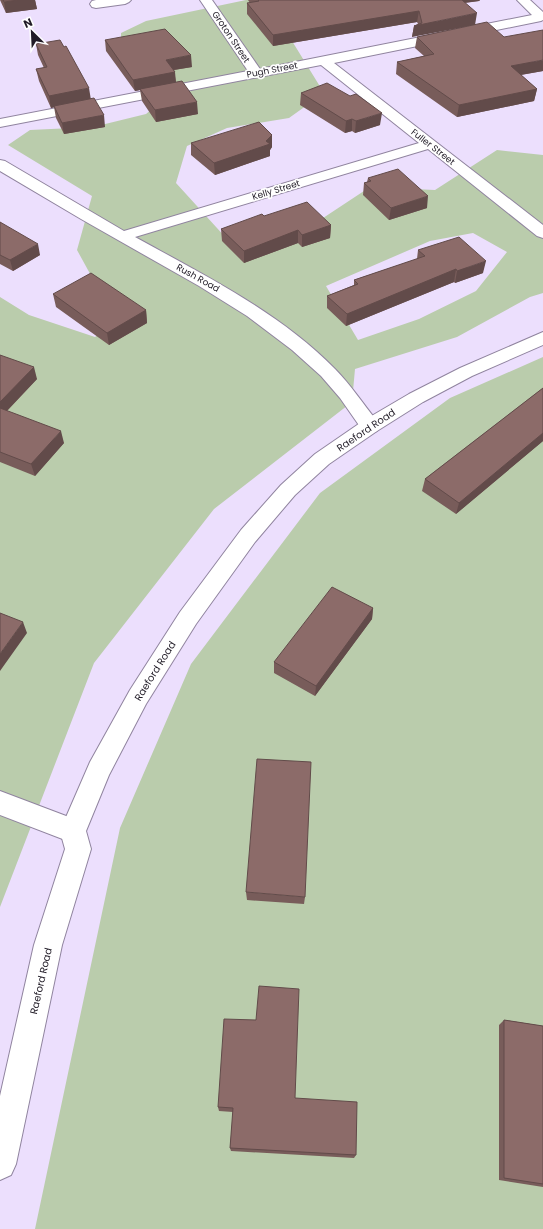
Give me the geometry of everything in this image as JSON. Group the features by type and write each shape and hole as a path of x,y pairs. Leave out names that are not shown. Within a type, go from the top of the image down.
{"street":[{"path":"96,4 125,0"},
{"name":"Groton Street","path":"206,0 256,74"},
{"path":"523,0 542,17"},
{"name":"Pugh Street","path":"0,123 542,17"},
{"name":"Fuller Street","path":"323,60 543,233"},
{"name":"Kelly Street","path":"122,236 430,144"},
{"name":"Rush Road","path":"0,164 122,236 218,289 270,324 320,365 338,384 370,426"},
{"name":"Raeford Road","path":"0,1164 48,945 78,849 73,832 99,770 138,697 193,612 248,536 288,490 322,459 370,426 416,398 466,372 543,338"},
{"path":"0,803 73,832"}],"green space":[{"path":"246,0 327,0 292,41 324,93 289,118 227,128 187,146 176,183 237,250 314,224 370,187 435,190 497,150 543,155 543,293 530,297 457,337 355,369 352,402 214,509 94,663 0,907 0,297 29,315 95,337 129,312 94,281 77,250 92,196 8,145 30,130 93,127 146,114 160,102 121,49 121,33 146,21","holes":["473,233 507,252 476,291 419,319 358,340 326,286 430,241"]},
{"path":"543,357 543,1229 35,1229 120,828 191,664 320,493 450,398"}],"building":[{"path":"3,0 18,0 4,2"},
{"path":"258,0 462,0 477,13 414,26 422,23 419,11 273,35 247,3 259,1"},
{"path":"487,22 504,37 543,30 543,60 511,66 537,89 459,105 397,62 434,54 417,37"},
{"path":"165,29 191,55 166,60 175,72 133,80 105,40"},
{"path":"60,40 64,47 66,46 89,88 49,96 36,69 47,67 36,44"},
{"path":"182,81 197,102 155,110 140,89"},
{"path":"327,83 350,96 356,94 382,113 356,121 352,119 346,121 301,93"},
{"path":"94,98 104,115 62,123 54,106"},
{"path":"259,122 272,135 266,141 270,144 214,163 191,143"},
{"path":"398,169 428,196 391,208 364,183 371,181 368,178"},
{"path":"307,202 331,225 302,235 298,230 244,251 221,229 262,214 264,216"},
{"path":"0,222 38,244 10,260 0,255"},
{"path":"459,237 486,261 457,271 456,269 347,314 327,296 358,284 354,280 425,256 418,250"},
{"path":"91,273 146,310 107,333 53,294"},
{"path":"0,355 34,367 0,402"},
{"path":"543,388 543,433 459,503 425,479"},
{"path":"0,408 61,431 31,464 0,452"},
{"path":"332,587 373,608 316,686 274,662"},
{"path":"0,613 23,622 0,654"},
{"path":"257,759 311,762 305,897 246,892"},
{"path":"259,986 299,989 295,1098 357,1102 356,1155 230,1148 233,1108 218,1107 224,1019 256,1020"},
{"path":"504,1020 543,1026 543,1184 504,1178"}]}
